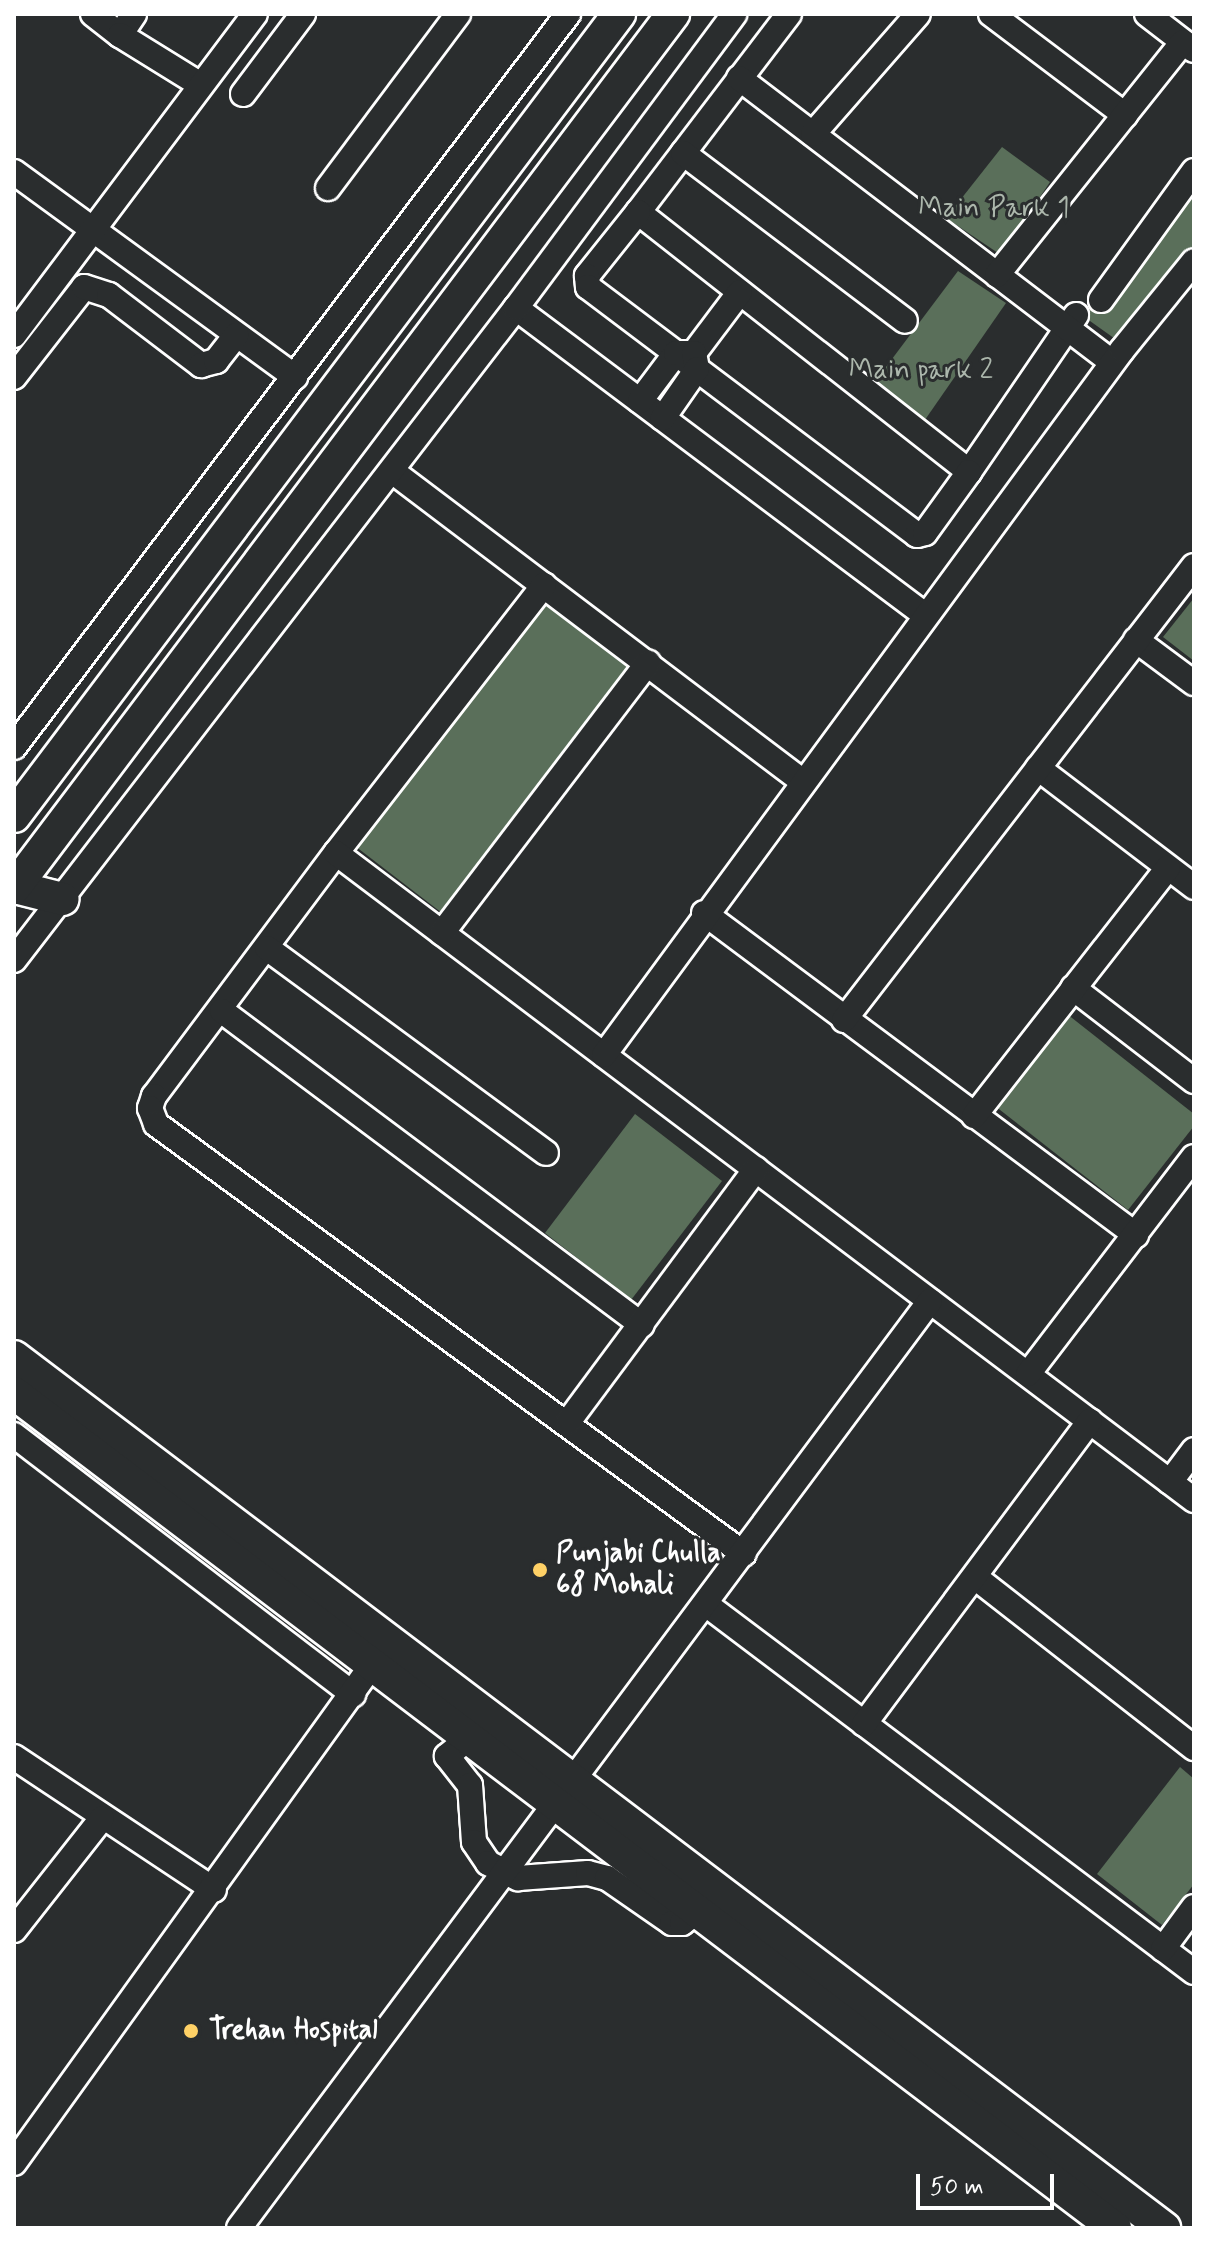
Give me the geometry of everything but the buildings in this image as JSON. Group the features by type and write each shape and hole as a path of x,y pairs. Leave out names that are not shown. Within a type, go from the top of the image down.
{"main road":[{"path":"14,816 619,14"},
{"path":"62,899 14,887 673,14"},
{"path":"14,1357 575,1778 1164,2228"},
{"path":"14,1393 1115,2228"}],"street":[{"path":"93,14 120,35 201,85"},
{"path":"120,35 134,14"},
{"path":"14,335 255,14"},
{"path":"243,94 303,14"},
{"path":"328,188 458,14"},
{"path":"14,747 568,14"},
{"path":"14,960 392,471 734,14"},
{"path":"789,14 586,282 920,536 969,472 1072,322"},
{"path":"818,129 918,14"},
{"path":"991,14 1125,115"},
{"path":"1002,269 1125,115 1189,46 1147,14"},
{"path":"743,72 1117,356"},
{"path":"683,153 905,321"},
{"path":"1101,300 1194,171"},
{"path":"14,172 295,377"},
{"path":"638,212 969,472"},
{"path":"604,1055 704,913 1117,356 1185,289 1194,261"},
{"path":"14,377 84,287 109,295 201,365 216,361 236,335"},
{"path":"640,401 689,359 740,292"},
{"path":"516,308 925,615"},
{"path":"663,418 689,359"},
{"path":"392,471 802,781"},
{"path":"844,1020 1194,566"},
{"path":"544,585 336,853 222,1011 154,1096 150,1108 156,1124 568,1422 744,1554"},
{"path":"1136,640 1194,683"},
{"path":"442,933 648,663"},
{"path":"1038,768 1194,887"},
{"path":"336,853 1194,1500"},
{"path":"974,1116 1168,868"},
{"path":"704,913 1136,1235"},
{"path":"267,948 546,1153"},
{"path":"1073,988 1194,1081"},
{"path":"222,1011 642,1325"},
{"path":"1028,1374 1194,1157"},
{"path":"568,1422 756,1169"},
{"path":"239,2228 502,1873 707,1605 930,1301"},
{"path":"864,1724 1090,1421"},
{"path":"14,1435 353,1694"},
{"path":"1170,1482 1194,1450"},
{"path":"975,1577 1194,1748"},
{"path":"707,1605 1194,1972"},
{"path":"14,2163 214,1890 372,1665"},
{"path":"493,1716 468,1739 452,1748 448,1761 470,1785 477,1851 502,1873 518,1878 588,1873 622,1886 672,1923 682,1923 723,1891"},
{"path":"14,1757 214,1890"},
{"path":"16,1924 102,1818"},
{"path":"1163,1949 1194,1907"}],"green space":[{"name":"Main Park 1","path":"1002,147 1050,182 1001,255 946,218"},
{"path":"1194,169 1194,245 1118,341 1083,316"},
{"name":"Main park 2","path":"958,271 1006,303 920,427 871,387"},
{"path":"1194,598 1194,661 1163,637"},
{"path":"542,601 629,668 442,913 355,846"},
{"path":"1067,1014 1194,1114 1194,1126 1128,1210 995,1106"},
{"path":"635,1114 722,1181 631,1300 545,1233"},
{"path":"1180,1767 1194,1779 1194,1884 1162,1925 1097,1874"}],"place":[{"name":"Punjabi Chulla 68 Mohali","path":"540,1570"},
{"name":"Trehan Hospital","path":"191,2031"}]}
